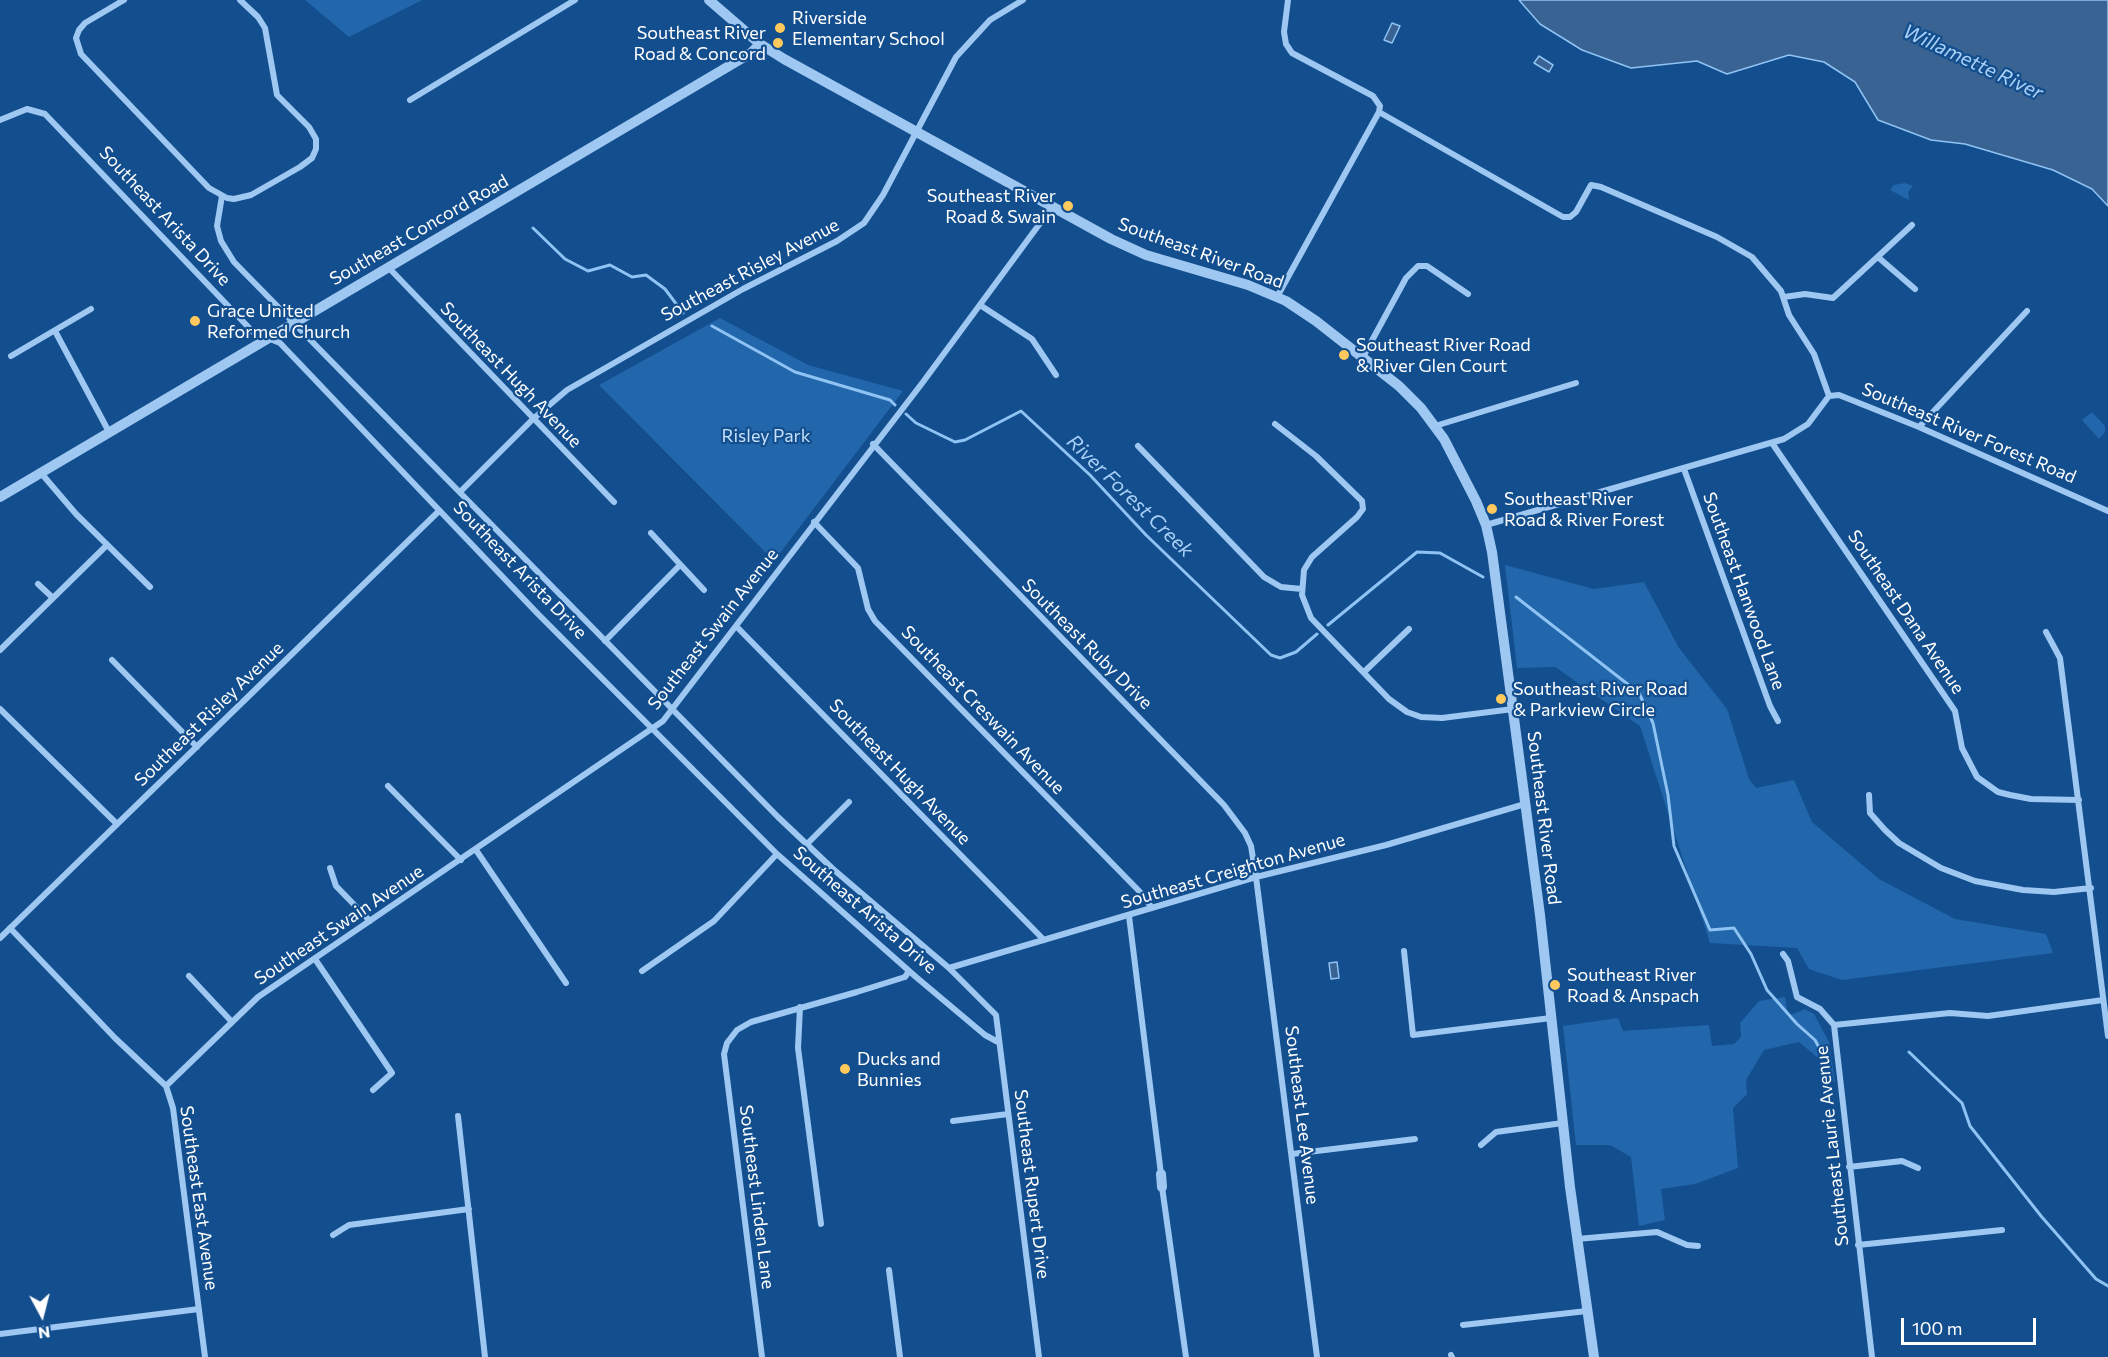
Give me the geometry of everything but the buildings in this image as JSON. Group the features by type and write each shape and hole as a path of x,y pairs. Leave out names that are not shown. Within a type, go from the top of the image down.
{"street":[{"path":"124,0 85,23 79,30 76,38 81,54 209,188 222,196 234,199 251,195 300,167 312,158 316,149 316,139 309,127 277,95 265,28 258,17 240,0"},
{"path":"410,100 575,0"},
{"name":"Southeast River Road","path":"709,0 760,44 1052,207 1137,251 1231,279 1277,297 1310,316 1410,397 1435,426 1462,471 1486,525 1526,804 1577,1239 1594,1357"},
{"name":"Southeast Risley Avenue","path":"460,492 533,418 591,374 864,223 883,195 956,57 967,42 990,20 1023,0"},
{"path":"1277,297 1379,112 1380,106 1372,96 1292,53 1286,44 1284,32 1288,0"},
{"name":"Southeast Concord Road","path":"0,497 751,53 760,44"},
{"name":"Southeast Arista Drive","path":"0,120 19,111 33,109 45,114 253,332 280,343 439,511 777,854 909,971 985,1035 998,1042"},
{"path":"1379,112 1563,217 1570,218 1576,212 1591,185 1601,187 1717,237 1752,257 1784,297 1789,315 1814,354 1829,396 1808,424 1792,436 1486,525"},
{"name":"Southeast Arista Drive","path":"222,196 217,226 227,253 806,845 949,968 996,1015"},
{"name":"Southeast Swain Avenue","path":"166,1086 258,997 652,729 673,711 1052,207"},
{"path":"1784,297 1805,294 1833,298 1879,258 1912,225"},
{"path":"1879,258 1915,289"},
{"path":"1363,357 1406,278 1418,266 1427,266 1468,294"},
{"name":"Southeast Hugh Avenue","path":"388,267 614,502"},
{"path":"980,305 1032,339 1056,375"},
{"path":"11,356 91,309"},
{"path":"1919,427 2027,311"},
{"path":"54,331 109,432"},
{"path":"1435,426 1576,383"},
{"name":"Southeast River Forest Road","path":"1829,396 1839,395 1855,400 2108,511"},
{"path":"1275,424 1355,492 1362,501 1363,509 1312,557 1305,570 1302,589 1304,603 1311,618 1395,704 1421,717 1443,718 1513,709"},
{"name":"Southeast Dana Avenue","path":"1772,443 1950,704 1959,725 1965,755 1977,777 1998,792 2010,795 2031,799 2079,800"},
{"name":"Southeast Ruby Drive","path":"873,444 1224,805 1251,846 1256,877"},
{"path":"1138,446 1263,577 1281,587 1302,589"},
{"name":"Southeast Hanwood Lane","path":"1684,469 1770,706 1778,721"},
{"path":"41,473 107,545 150,587"},
{"name":"Southeast Risley Avenue","path":"0,938 439,511"},
{"name":"Southeast Creswain Avenue","path":"813,522 858,568 868,609 875,621 1142,894 1152,908"},
{"path":"651,534 704,590"},
{"path":"0,650 107,545"},
{"path":"605,641 680,565"},
{"path":"38,584 53,598"},
{"name":"Southeast Hugh Avenue","path":"736,626 1044,940"},
{"path":"1364,672 1409,629"},
{"path":"2046,632 2060,658 2108,1036"},
{"path":"112,660 197,747"},
{"path":"0,709 117,824"},
{"path":"388,786 461,860"},
{"path":"1869,795 1870,813 1885,830 1899,843 1941,868 1975,881 2014,889 2054,892 2091,888"},
{"path":"806,845 849,802"},
{"name":"Southeast Creighton Avenue","path":"949,968 1256,877 1386,845 1526,804"},
{"path":"476,850 566,983"},
{"path":"642,971 714,921 777,854"},
{"path":"330,868 336,886 370,921"},
{"name":"Southeast Lee Avenue","path":"1256,877 1317,1357"},
{"path":"1129,916 1162,1187 1186,1357"},
{"name":"Southeast East Avenue","path":"10,928 115,1038 166,1086 173,1108 205,1357"},
{"path":"1404,951 1413,1035 1551,1018"},
{"name":"Southeast Laurie Avenue","path":"1783,954 1788,961 1797,997 1820,1009 1834,1025 1872,1357"},
{"path":"315,959 392,1073 373,1089"},
{"path":"822,1224 798,1048 800,1007 895,980 909,971"},
{"path":"189,976 232,1022"},
{"path":"1834,1025 1950,1013 1988,1016 2103,1000"},
{"name":"Southeast Linden Lane","path":"762,1357 724,1054 728,1041 737,1030 751,1022 800,1007"},
{"name":"Southeast Rupert Drive","path":"996,1015 1039,1357"},
{"path":"953,1121 1008,1114"},
{"path":"458,1116 485,1357"},
{"path":"1481,1145 1496,1132 1563,1123"},
{"path":"1292,1154 1415,1139"},
{"path":"1849,1167 1902,1161 1918,1168"},
{"path":"333,1235 349,1225 469,1209"},
{"path":"1858,1245 2002,1230"},
{"path":"1577,1239 1657,1232 1687,1245 1698,1246"},
{"path":"890,1270 900,1357"},
{"path":"0,1334 199,1309"},
{"path":"1463,1325 1587,1311"}],"green space":[{"path":"305,0 422,0 349,37"},
{"path":"1905,183 1913,186 1908,192 1909,200 1890,190 1894,185"},
{"name":"Risley Park","path":"720,318 808,365 903,391 774,561 599,385"},
{"path":"2092,412 2105,426 2105,432 2099,439 2082,420"},
{"path":"1505,565 1594,589 1644,582 1679,648 1727,709 1749,779 1756,788 1794,780 1812,822 1879,879 1955,919 2046,934 2053,953 1842,980 1809,969 1797,948 1710,943 1640,726 1555,667 1517,668"},
{"path":"1785,997 1788,1016 1805,1009 1814,1014 1829,1042 1835,1082 1825,1081 1824,1063 1799,1042 1764,1050 1746,1080 1747,1094 1733,1108 1738,1168 1695,1184 1661,1189 1665,1220 1639,1226 1631,1157 1610,1145 1576,1145 1563,1026 1618,1018 1623,1031 1709,1025 1712,1046 1734,1044 1741,1037 1740,1023 1759,1001"}],"water":[{"name":"Willamette River","path":"1519,0 2108,0 2108,206 2092,189 2053,170 1965,144 1931,140 1878,120 1855,82 1824,62 1789,55 1727,74 1697,61 1631,68 1582,50 1540,24"},
{"path":"1392,23 1400,26 1392,43 1384,40"},
{"path":"1539,56 1553,65 1549,72 1534,63"},
{"path":"1337,962 1339,978 1331,979 1329,963"}],"waterway":[{"name":"River Forest Creek","path":"533,228 565,259 588,271 610,265 632,277 646,275 665,289 683,313"},
{"name":"River Forest Creek","path":"712,326 795,372 890,400 895,405"},
{"name":"River Forest Creek","path":"906,414 916,423 955,442 965,440 1021,411 1090,475 1146,535 1271,655 1280,658 1296,652 1317,634"},
{"name":"River Forest Creek","path":"1328,625 1417,552 1440,553 1483,577"},
{"name":"River Forest Creek","path":"1516,597 1639,693 1653,723 1668,795 1674,846 1710,930 1734,928 1751,954 1767,990 1797,1024 1815,1040 1826,1060"},
{"name":"River Forest Creek","path":"1909,1052 1962,1103 1970,1126 2041,1216 2096,1279 2108,1286"}],"place":[{"name":"Riverside Elementary School","path":"780,28"},
{"name":"Southeast River Road & Concord","path":"778,43"},
{"name":"Southeast River Road & Swain","path":"1068,206"},
{"name":"Grace United Reformed Church","path":"195,321"},
{"name":"Southeast River Road & River Glen Court","path":"1344,355"},
{"name":"Southeast River Road & River Forest","path":"1492,509"},
{"name":"Southeast River Road & Parkview Circle","path":"1501,699"},
{"name":"Southeast River Road & Anspach","path":"1555,985"},
{"name":"Ducks and Bunnies","path":"845,1069"}]}
